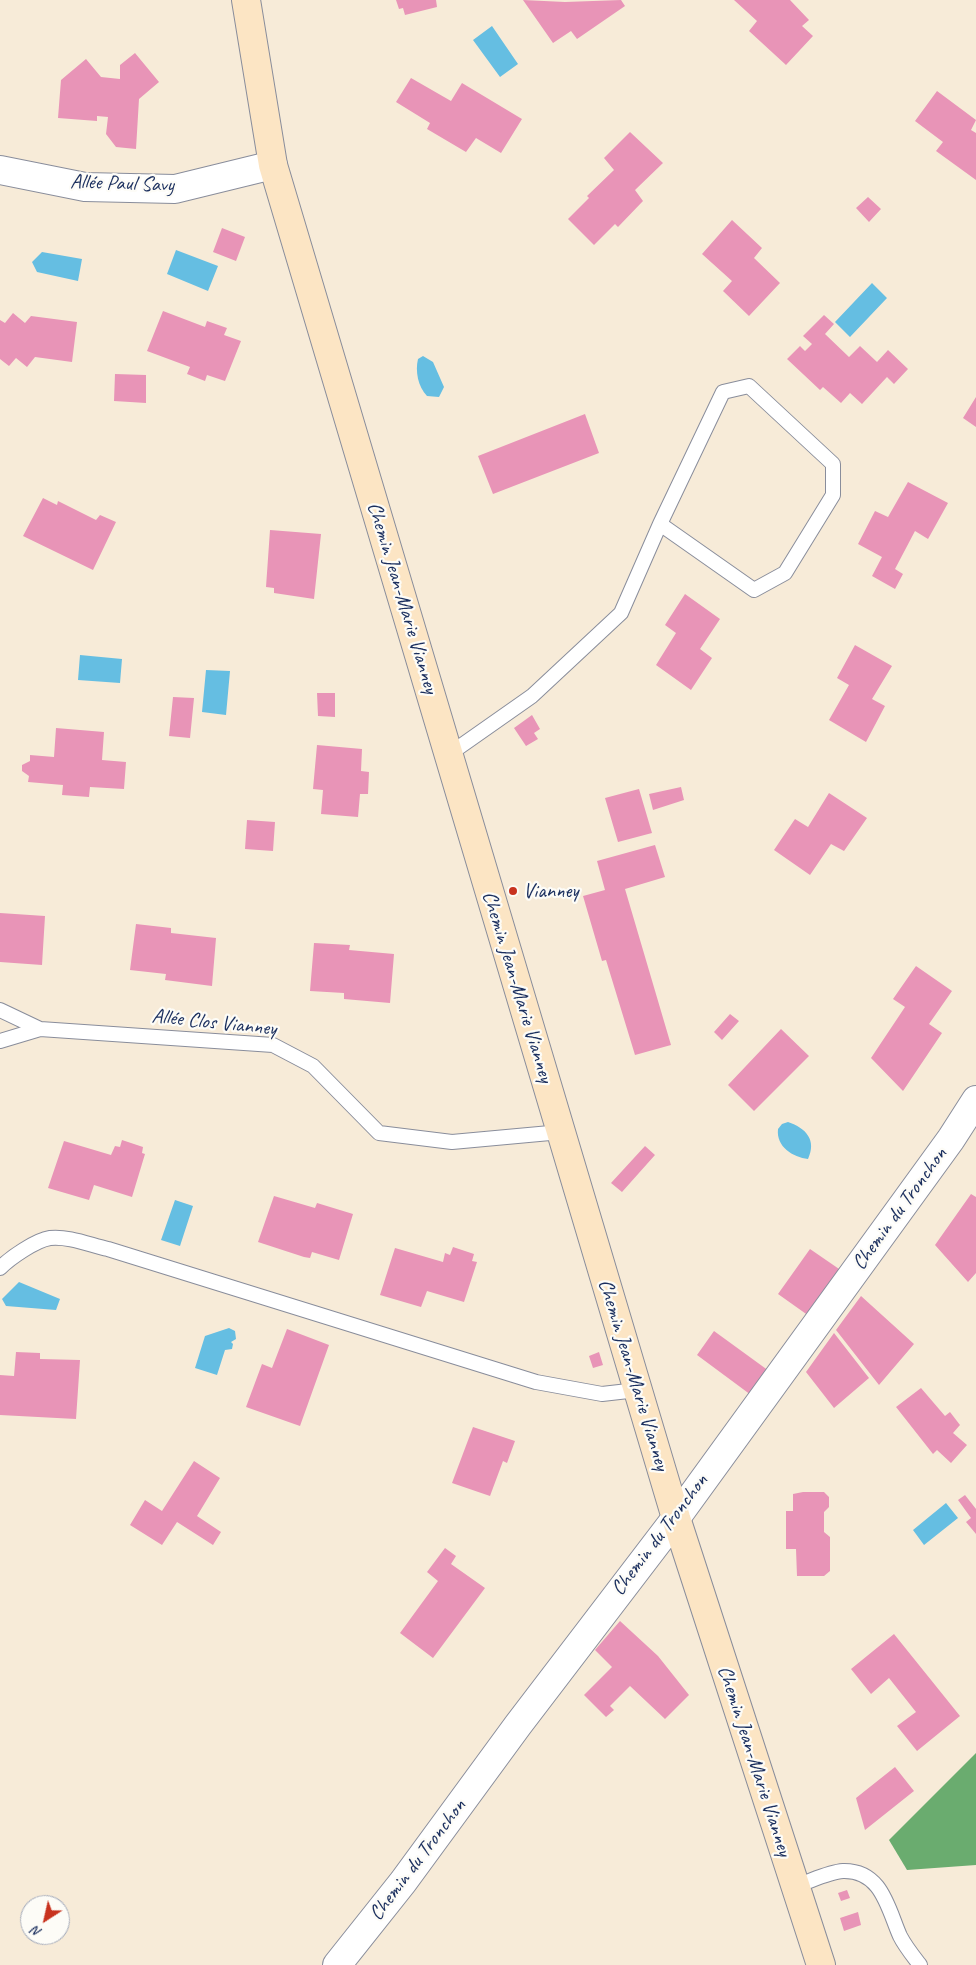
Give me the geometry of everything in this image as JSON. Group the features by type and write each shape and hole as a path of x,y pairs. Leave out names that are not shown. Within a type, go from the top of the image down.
{"street":[{"name":"Chemin Jean-Marie Vianney","path":"246,0 273,165 637,1390 676,1518 821,1965"},
{"name":"Allée Paul Savy","path":"0,170 85,187 175,189 273,165"},
{"name":"Chemin du Tronchon","path":"337,1965 403,1882 524,1717 676,1518 951,1139 976,1100"}],"lane":[{"path":"448,755 532,696 621,613 660,524 723,392 749,386 833,464 833,495 785,573 754,590 660,524"},
{"name":"Allée Clos Vianney","path":"0,1010 40,1028 273,1045 313,1066 380,1133 452,1142 561,1132"},
{"name":"Allée Clos Vianney","path":"0,1041 40,1028"},
{"path":"0,1268 29,1248 50,1238 70,1240 117,1252 536,1382 602,1394 637,1390"},
{"path":"795,1886 843,1871 861,1874 869,1879 876,1884 888,1903 901,1938 920,1965"}],"green space":[{"path":"976,1753 976,1865 907,1870 889,1840"}],"water":[{"path":"492,26 518,64 500,77 473,40"},
{"path":"176,250 218,266 208,291 167,274"},
{"path":"42,252 82,259 78,281 37,272 32,262"},
{"path":"872,283 887,298 850,337 835,322"},
{"path":"423,356 433,362 444,387 439,397 427,396 419,384 417,364 418,359"},
{"path":"80,655 122,659 120,683 78,680"},
{"path":"206,670 230,671 226,715 202,712"},
{"path":"788,1122 805,1131 808,1136 811,1146 808,1159 791,1153 780,1141 778,1129 782,1124"},
{"path":"175,1200 193,1206 180,1246 161,1240"},
{"path":"19,1282 60,1299 56,1310 6,1306 2,1299"},
{"path":"229,1328 235,1331 236,1339 231,1342 233,1344 232,1349 225,1350 217,1375 195,1368 205,1336"},
{"path":"946,1503 958,1518 924,1545 913,1530"}],"building":[{"path":"396,0 436,0 437,7 405,15 403,8 399,9"},
{"path":"523,0 565,2 621,0 625,6 577,39 571,31 553,43"},
{"path":"734,0 790,0 809,20 802,26 813,36 786,65 749,31 757,21"},
{"path":"135,53 159,82 139,99 136,149 116,147 106,134 108,117 97,116 97,121 58,118 61,80 86,59 101,77 120,79 120,65"},
{"path":"411,78 451,101 462,83 522,119 501,153 476,138 466,152 427,129 430,123 396,102"},
{"path":"937,91 976,120 971,130 976,133 976,180 936,151 943,142 915,121"},
{"path":"630,132 663,163 635,190 643,201 618,227 615,224 594,245 568,219 589,198 587,196 614,170 604,158"},
{"path":"868,197 881,209 869,222 856,208"},
{"path":"732,220 762,248 754,258 780,283 749,316 723,291 732,281 702,254"},
{"path":"222,228 245,237 236,261 213,252"},
{"path":"163,311 205,327 207,321 227,328 224,335 241,341 225,381 207,375 205,381 187,374 190,367 147,351"},
{"path":"13,313 25,323 31,316 77,322 72,362 35,357 27,367 16,358 9,366 0,359 0,320 5,323"},
{"path":"824,315 834,324 825,334 849,357 860,346 877,362 888,350 908,369 894,384 887,377 862,404 850,393 841,403 823,387 820,390 787,359 800,346 805,351 812,344 803,336"},
{"path":"115,374 146,375 146,403 114,401"},
{"path":"976,397 976,427 963,418"},
{"path":"585,414 599,453 493,494 478,456"},
{"path":"908,482 948,503 928,539 915,531 895,569 903,574 895,589 872,576 882,557 858,544 875,511 888,517"},
{"path":"43,498 57,505 58,501 96,520 100,515 116,522 93,570 23,536"},
{"path":"270,530 321,534 314,599 274,593 274,588 266,587"},
{"path":"685,594 720,619 700,649 712,658 691,690 656,665 676,633 665,625"},
{"path":"855,645 892,666 872,699 885,706 866,742 829,720 849,685 837,678"},
{"path":"317,693 335,693 335,717 318,716"},
{"path":"173,697 194,698 190,738 169,736"},
{"path":"532,715 540,729 534,733 538,739 526,746 514,728"},
{"path":"56,728 104,732 102,760 126,762 124,789 90,787 89,797 62,795 63,785 28,782 29,776 22,771 22,765 30,761 30,755 54,757"},
{"path":"317,745 362,749 361,771 369,772 368,794 360,794 358,817 321,814 323,790 313,789"},
{"path":"681,787 684,800 653,810 649,794"},
{"path":"639,789 652,833 618,842 605,798"},
{"path":"829,793 867,818 844,851 831,844 810,875 774,850 795,819 808,827"},
{"path":"247,820 275,822 273,851 245,849"},
{"path":"655,845 665,877 625,889 671,1045 635,1055 606,960 602,961 583,896 605,890 597,861"},
{"path":"0,913 45,916 42,965 0,962"},
{"path":"136,924 171,928 171,933 216,938 212,986 165,980 166,974 130,970"},
{"path":"314,943 350,945 349,950 394,954 390,1003 344,999 344,993 310,991"},
{"path":"916,966 952,991 929,1024 942,1033 903,1091 871,1058 905,1007 893,999"},
{"path":"730,1014 739,1021 722,1040 714,1032"},
{"path":"781,1029 809,1056 754,1111 728,1085"},
{"path":"122,1140 143,1147 142,1153 145,1154 132,1197 94,1185 89,1200 48,1188 64,1141 111,1155 115,1146 120,1147"},
{"path":"645,1146 655,1155 622,1192 611,1183"},
{"path":"971,1194 976,1197 976,1273 968,1282 935,1245"},
{"path":"274,1196 315,1208 317,1203 353,1214 339,1260 312,1252 310,1258 304,1257 258,1242"},
{"path":"453,1247 474,1254 472,1261 477,1262 464,1302 427,1291 421,1307 380,1295 395,1248 443,1262 445,1253 450,1255"},
{"path":"810,1249 842,1271 809,1316 778,1294"},
{"path":"861,1296 914,1344 879,1385 836,1330"},
{"path":"287,1329 329,1345 300,1426 246,1407 262,1364 272,1368"},
{"path":"714,1331 769,1371 751,1395 697,1355"},
{"path":"834,1333 869,1378 834,1408 806,1372"},
{"path":"16,1352 40,1353 40,1359 80,1360 76,1419 0,1415 0,1375 14,1376"},
{"path":"599,1352 603,1365 593,1368 589,1356"},
{"path":"921,1388 945,1416 950,1412 960,1425 953,1433 967,1445 951,1463 937,1450 933,1454 896,1407"},
{"path":"473,1427 515,1441 507,1463 503,1461 490,1496 452,1483"},
{"path":"194,1461 220,1478 197,1516 221,1532 213,1545 177,1522 162,1545 130,1525 145,1500 162,1511"},
{"path":"824,1492 829,1497 829,1507 824,1512 824,1532 830,1537 830,1571 824,1576 797,1576 796,1549 786,1549 786,1511 793,1511 793,1494"},
{"path":"965,1495 976,1509 976,1534 966,1522 971,1518 958,1500"},
{"path":"445,1548 456,1556 451,1564 485,1588 433,1658 400,1633 438,1581 427,1572"},
{"path":"620,1621 658,1656 689,1695 665,1719 630,1686 610,1706 614,1710 606,1717 584,1695 612,1667 595,1650"},
{"path":"894,1634 960,1716 917,1751 897,1726 916,1712 889,1678 871,1694 851,1669"},
{"path":"895,1767 914,1791 865,1830 856,1798"},
{"path":"847,1890 850,1898 841,1901 838,1893"},
{"path":"858,1912 861,1925 844,1931 840,1918"}],"place":[{"name":"Vianney","path":"513,891"}]}
